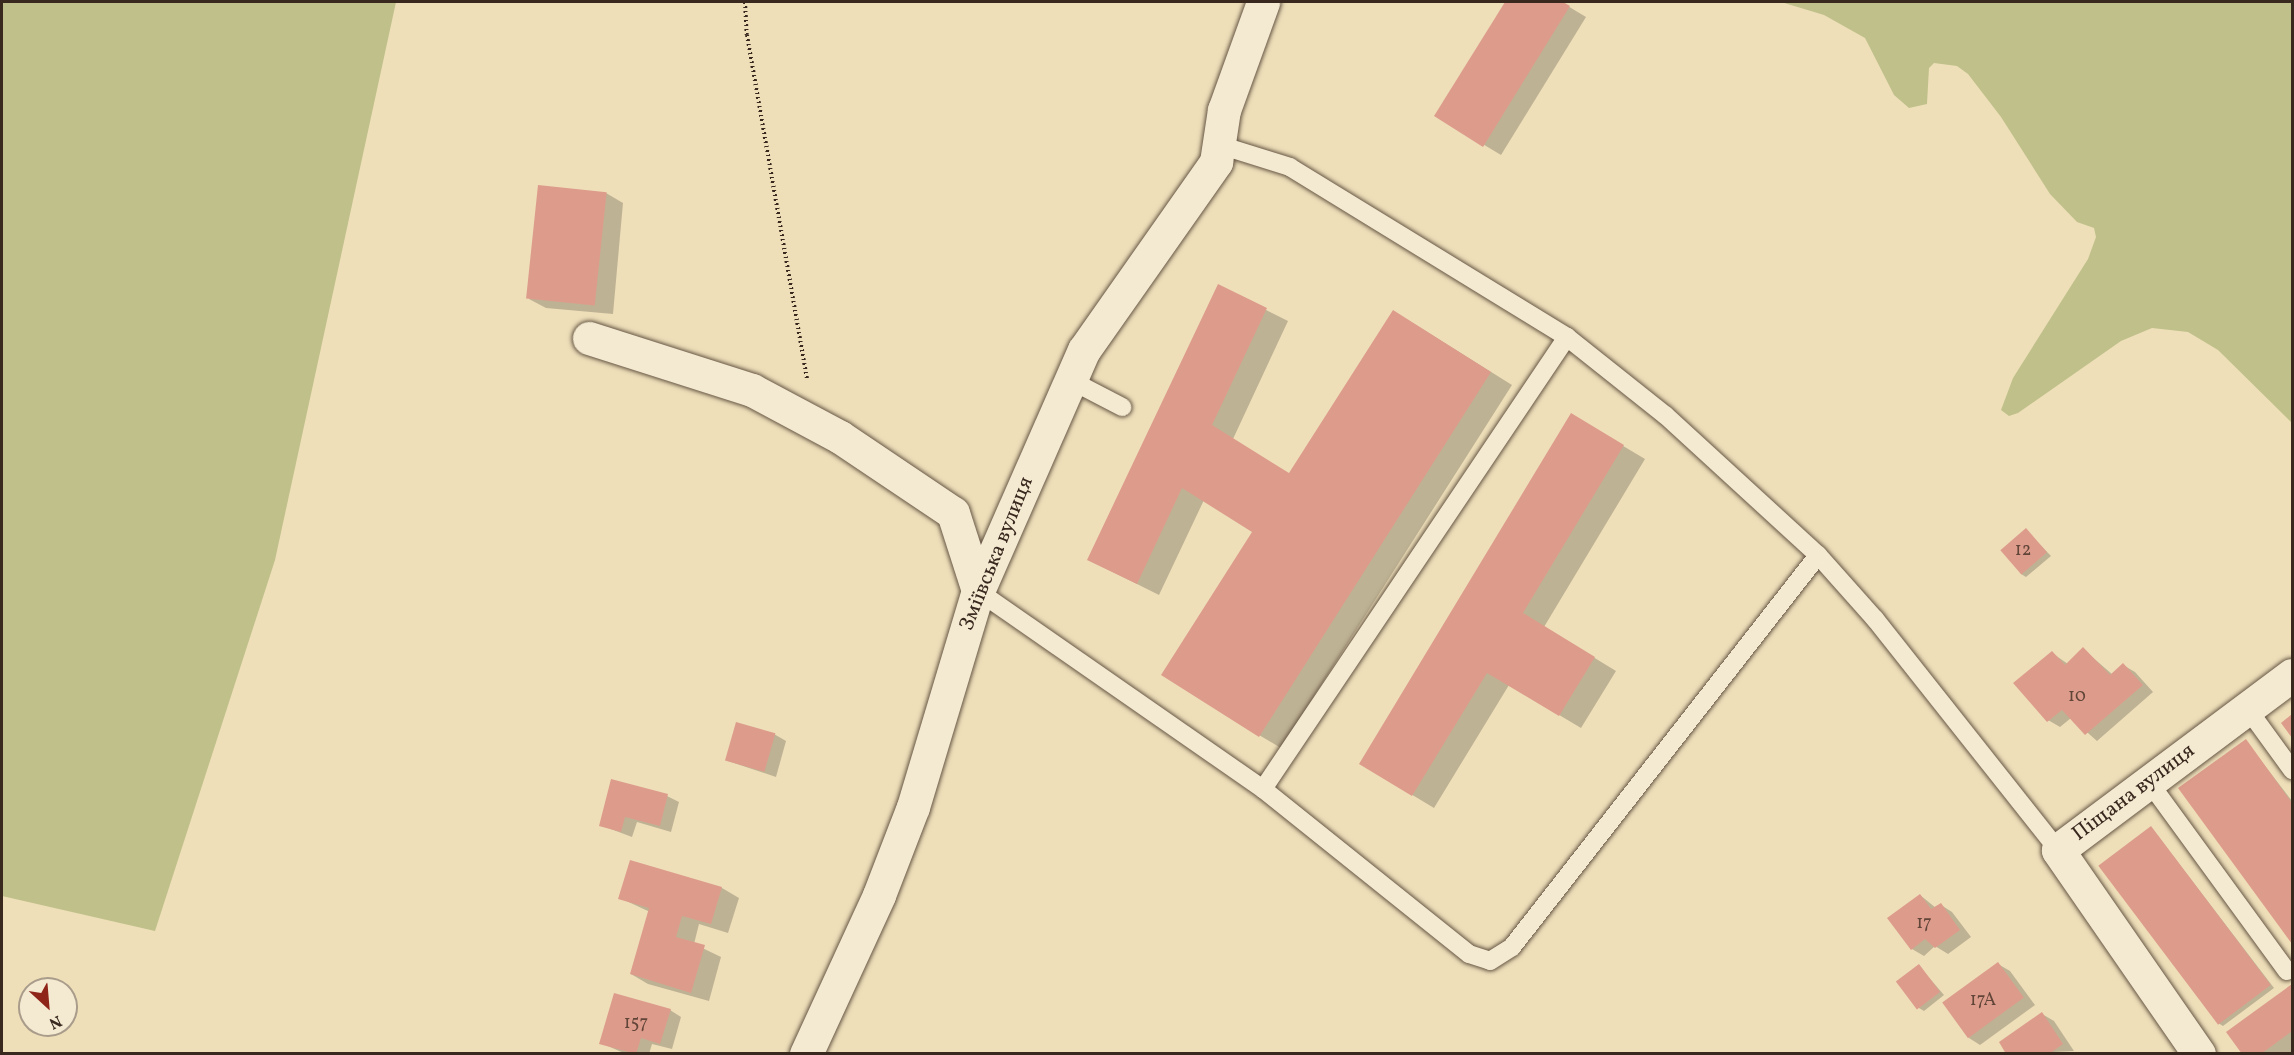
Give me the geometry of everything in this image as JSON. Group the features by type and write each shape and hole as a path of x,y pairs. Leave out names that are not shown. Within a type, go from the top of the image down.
{"street":[{"name":"Зміївська вулиця","path":"806,1053 879,895 909,816 978,591 1070,380 1102,322 1207,179 1220,145 1224,110 1233,80 1256,30 1263,2"},
{"path":"589,338 752,390 840,437 953,513 978,591"},
{"name":"Піщана вулиця","path":"2199,1053 2058,850 2292,675"}],"lane":[{"path":"1220,145 1290,167 1567,336 1665,415 1818,555 1881,627 2058,850"},
{"path":"1263,789 1567,336"},
{"path":"1070,380 1122,407"},
{"path":"978,591 1263,789 1468,954 1480,960 1496,958 1512,947 1818,555"},
{"path":"2247,708 2292,770"},
{"path":"2149,782 2287,971"}],"path":[{"path":"745,2 749,47 807,380 813,390"}],"green space":[{"path":"2,2 396,2 275,560 155,931 2,896"},
{"path":"1781,2 2292,2 2292,423 2218,350 2188,332 2152,328 2121,341 2018,413 2009,416 2001,410 2013,378 2088,259 2096,237 2094,228 2077,222 2050,194 2001,117 1968,74 1957,66 1934,63 1929,68 1927,104 1909,108 1894,95 1865,38 1824,15"}],"building":[{"path":"1505,2 1563,2 1570,6 1483,147 1434,116"},
{"path":"538,185 607,192 595,306 526,298"},
{"path":"1218,284 1267,308 1212,425 1289,473 1393,310 1491,372 1259,737 1161,675 1252,532 1182,488 1137,584 1087,560"},
{"path":"1571,413 1624,445 1523,613 1595,657 1559,716 1487,673 1412,796 1359,764"},
{"path":"2026,528 2047,552 2021,574 2000,550"},
{"path":"2083,647 2110,675 2123,663 2143,685 2085,735 2062,710 2047,722 2013,683 2052,651 2065,665"},
{"path":"2292,714 2292,738 2281,723"},
{"path":"736,722 775,733 764,772 725,760"},
{"path":"2246,739 2292,803 2292,944 2178,788"},
{"path":"611,779 668,794 660,826 625,817 621,832 599,826"},
{"path":"2151,826 2271,985 2218,1025 2098,866"},
{"path":"630,860 722,887 711,924 682,916 676,937 705,945 691,993 630,974 649,908 618,899"},
{"path":"1920,894 1931,909 1941,903 1960,930 1935,948 1925,939 1911,950 1887,918"},
{"path":"1998,962 2024,998 1968,1038 1942,1003"},
{"path":"1919,964 1940,992 1917,1009 1896,981"},
{"path":"2292,984 2292,1031 2261,1054 2242,1054 2226,1032"},
{"path":"614,993 671,1009 660,1044 641,1038 636,1054 599,1044"},
{"path":"2042,1012 2063,1044 2049,1054 2006,1054 1999,1042"}]}
